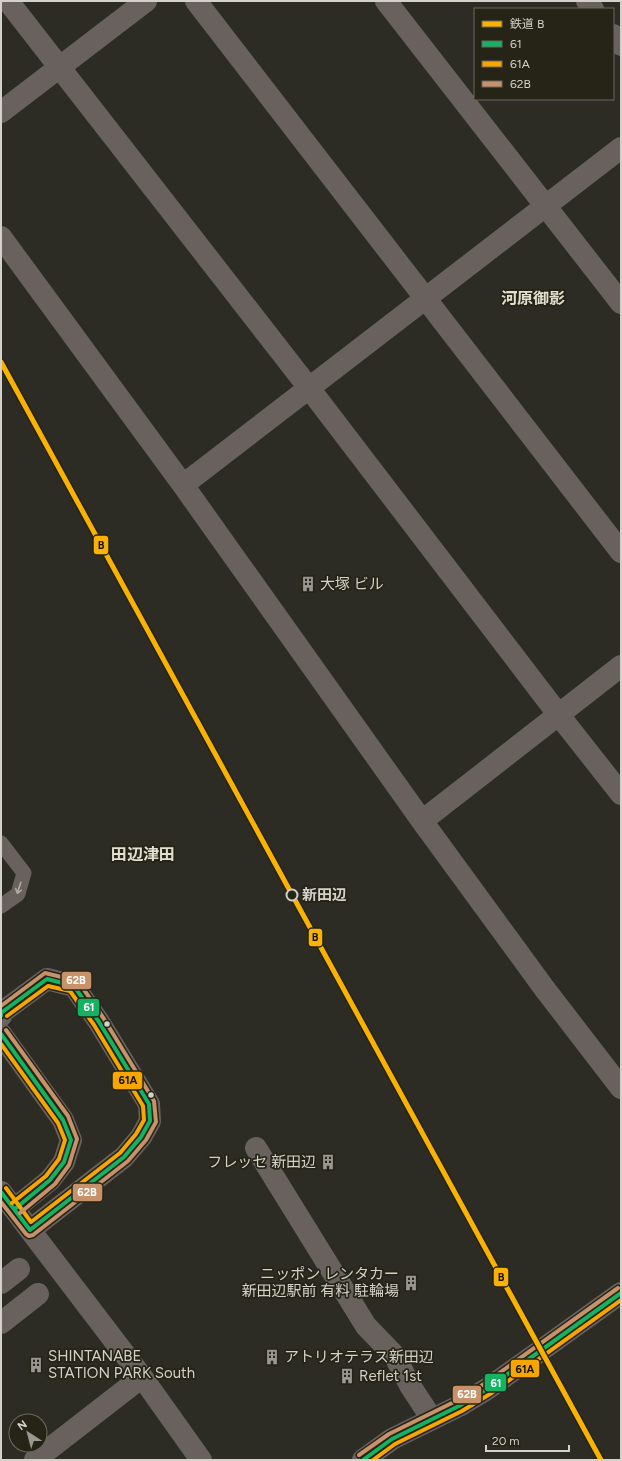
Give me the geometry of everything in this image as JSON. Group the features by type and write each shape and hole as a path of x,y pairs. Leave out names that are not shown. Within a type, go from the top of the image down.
{"street":[{"path":"8,1 309,388 558,714 621,794"},
{"path":"1,112 59,66 146,1"},
{"path":"196,1 621,552"},
{"path":"386,1 621,303"},
{"path":"614,36 621,45"},
{"path":"183,485 621,148"},
{"path":"1,237 183,485 544,988 621,1088"},
{"path":"422,820 621,666"},
{"path":"1,1016 1,1013 47,979 74,986 149,1104 150,1121 141,1137 124,1158 30,1230"},
{"path":"1,1034 63,1120 71,1140 64,1162 50,1180 14,1209"},
{"path":"256,1148 366,1326 394,1355 411,1387 432,1419"},
{"path":"1,1192 142,1377 201,1460"},
{"path":"1,1283 19,1269"},
{"path":"363,1460 392,1439 459,1406 487,1389 621,1293"},
{"path":"1,1323 38,1294"},
{"path":"35,1460 142,1377"}],"lane":[{"path":"1,844 24,873 18,894 1,906"}],"rail line":[{"name":"B","path":"1,362 601,1460"}],"transit line":[{"name":"62B","path":"1,1006 45,973 78,981 104,1019 154,1101 156,1122 146,1140 128,1161 33,1235 29,1236 26,1234 1,1202"},
{"name":"61","path":"1,1016 1,1013 47,979 74,986 99,1022 149,1104 150,1121 141,1137 124,1157 30,1230 1,1192"},
{"name":"61A","path":"6,1188 31,1222 120,1153 136,1134 144,1120 143,1106 94,1025 70,991 48,986 7,1016"},
{"name":"62B","path":"6,1030 68,1116 77,1139 69,1165 55,1184 20,1213"},
{"name":"61","path":"1,1034 63,1120 71,1140 64,1162 50,1180 16,1208"},
{"name":"61A","path":"1,1044 58,1123 65,1140 59,1159 46,1176 12,1203"},
{"name":"62B","path":"359,1455 389,1434 456,1401 484,1384 618,1288"},
{"name":"61","path":"363,1460 392,1439 459,1406 487,1389 621,1293"},
{"name":"61A","path":"373,1460 395,1444 462,1411 490,1394 621,1300"}],"place":[{"name":"大塚 ビル","path":"308,584"},
{"name":"新田辺","path":"292,895"},
{"name":"フレッセ 新田辺","path":"328,1162"},
{"name":"ニッポン レンタカー 新田辺駅前 有料 駐輪場","path":"411,1283"},
{"name":"アトリオテラス新田辺","path":"272,1357"},
{"name":"SHINTANABE STATION PARK South","path":"36,1365"},
{"name":"Reflet 1st","path":"347,1376"}],"district":[{"name":"河原御影","path":"533,298"},
{"name":"田辺津田","path":"143,854"}]}
